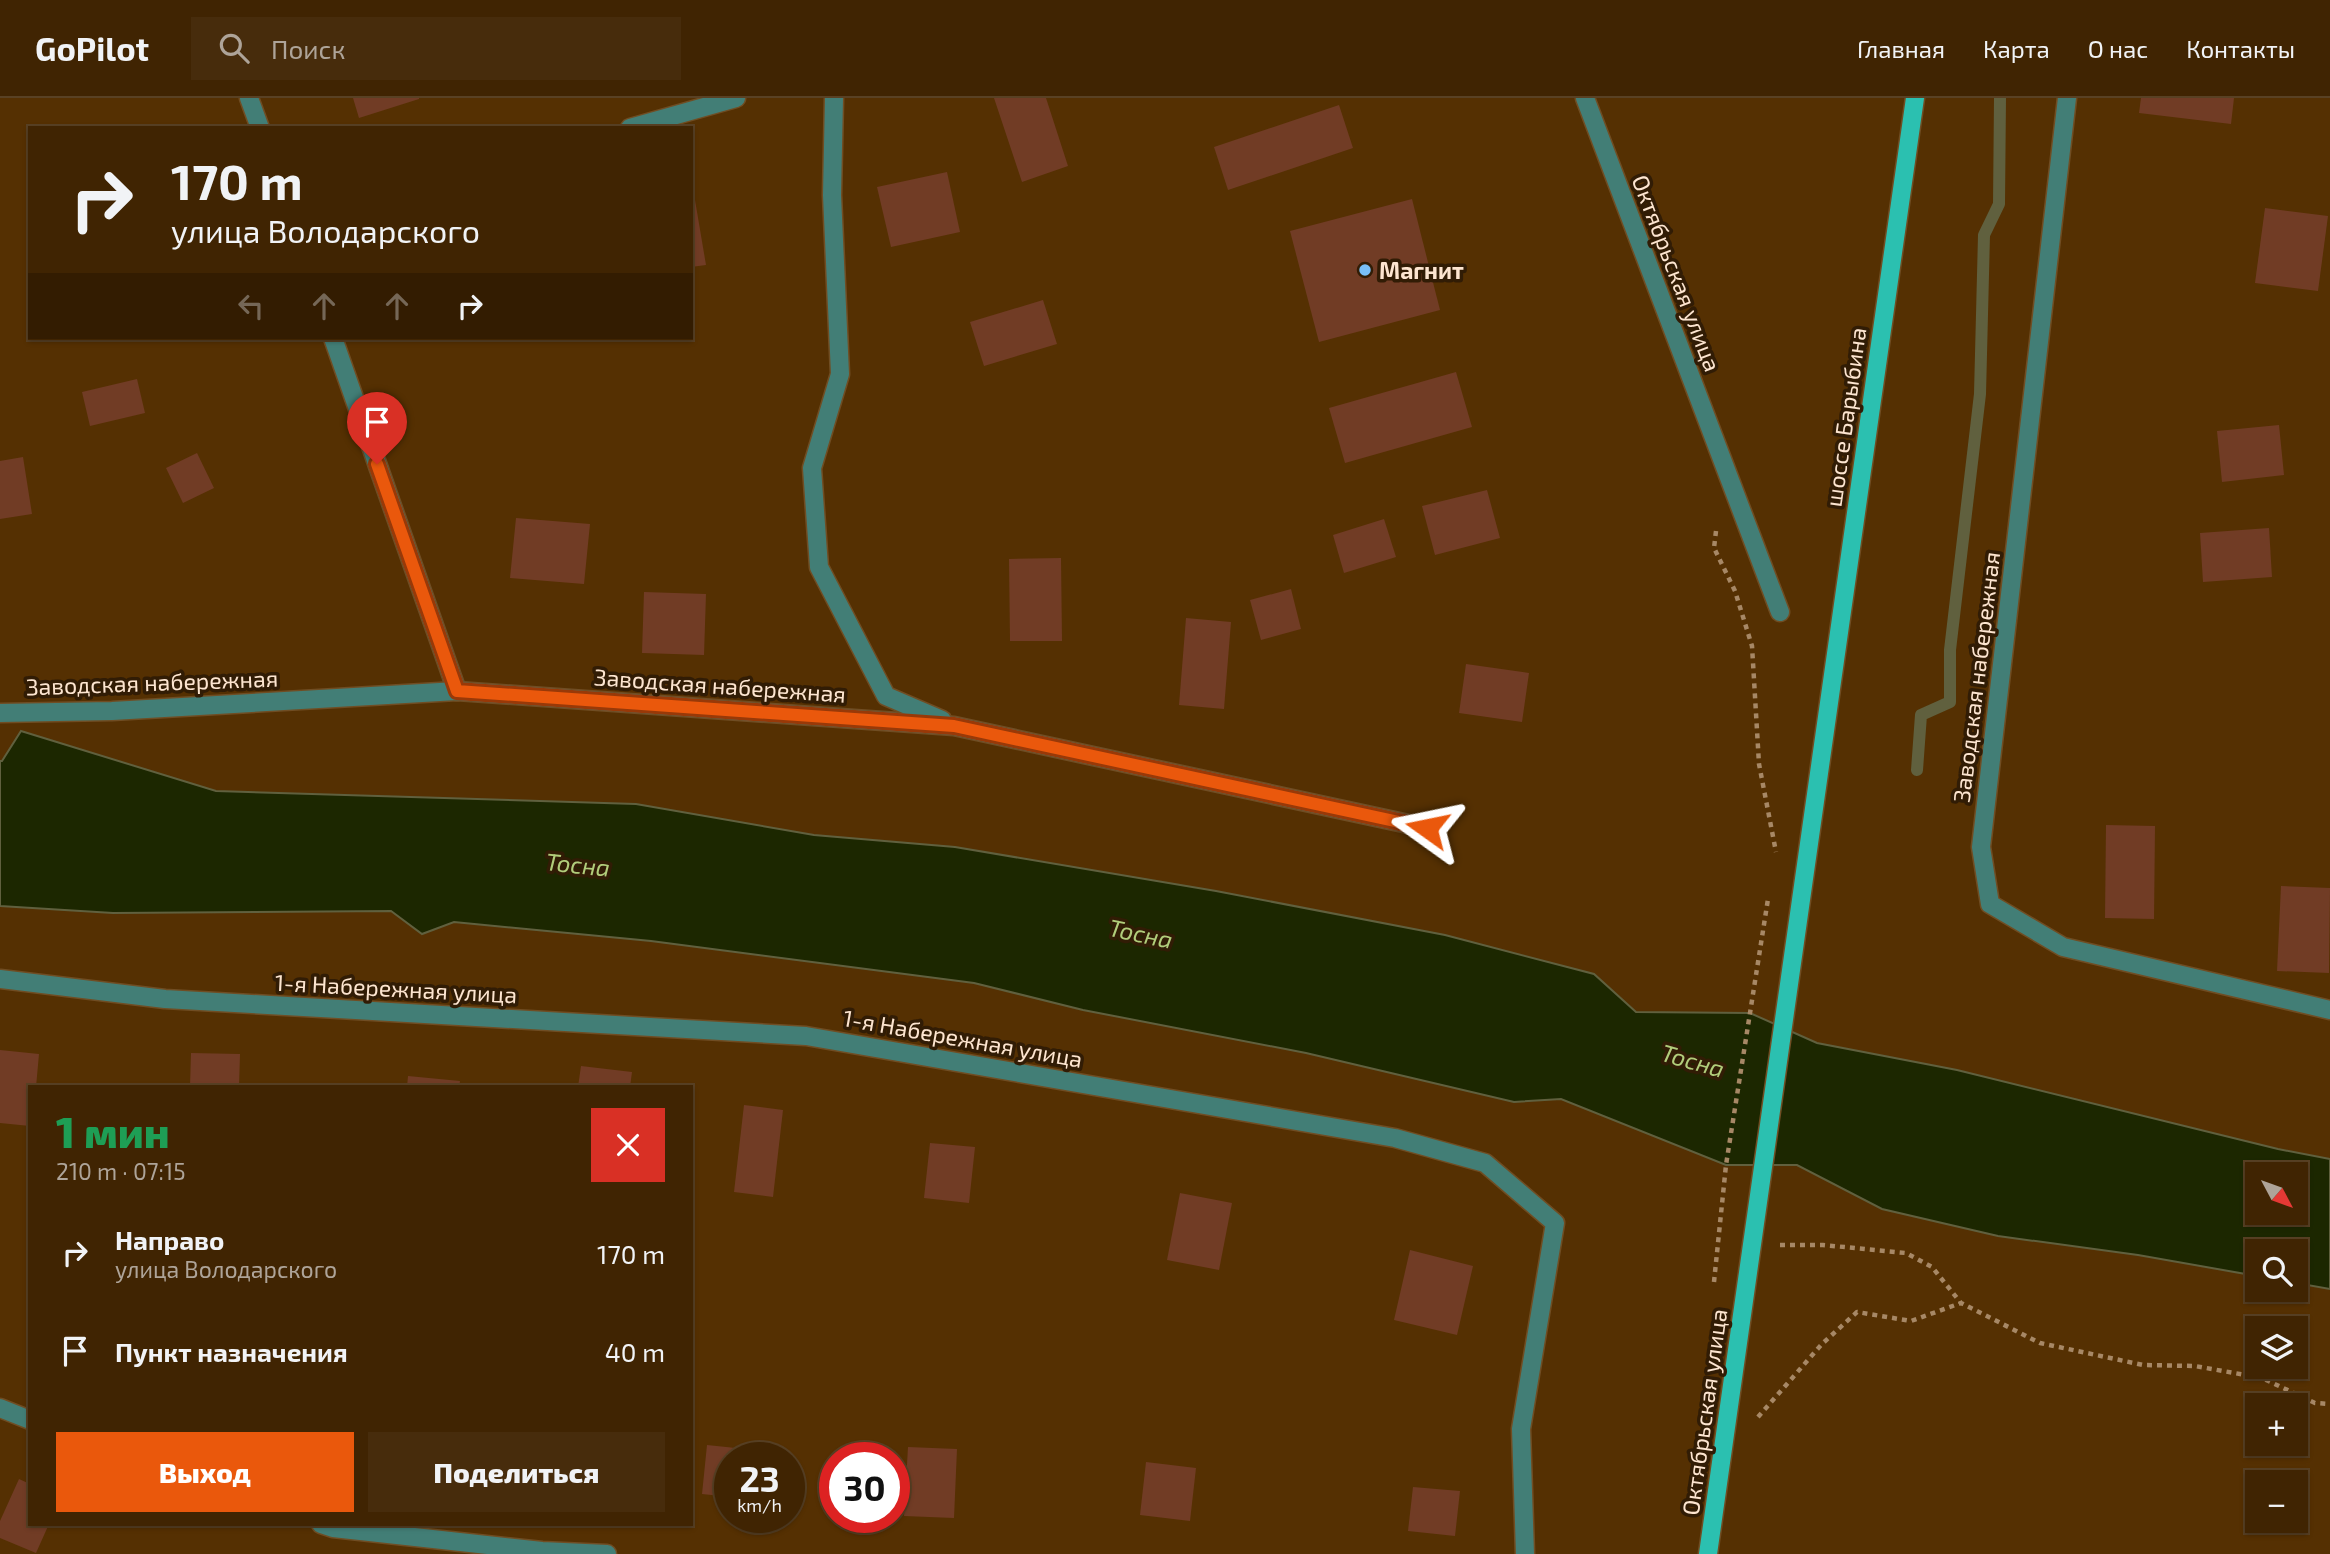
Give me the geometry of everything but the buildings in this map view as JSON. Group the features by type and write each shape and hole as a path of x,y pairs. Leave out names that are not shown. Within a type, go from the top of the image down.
{"main road":[{"name":"шоссе Барыбина","path":"1748,1277 1914,98"},
{"name":"Октябрьская улица","path":"1708,1554 1748,1277"}],"street":[{"path":"249,98 259,126"},
{"path":"638,126 736,98"},
{"path":"834,98 832,195 840,374 812,468 819,567 886,696 954,726"},
{"name":"Октябрьская улица","path":"1585,98 1780,611"},
{"name":"Заводская набережная","path":"2067,98 1981,848 1990,904 2063,947 2330,1010"},
{"path":"334,340 457,691"},
{"name":"Заводская набережная","path":"0,713 112,711 457,691 954,726 1427,828"},
{"name":"1-я Набережная улица","path":"0,979 165,999 806,1036 1395,1138 1486,1163 1555,1223 1521,1429 1525,1554"},
{"path":"0,1408 28,1419"},
{"path":"327,1526 542,1552 607,1554"}],"path":[{"path":"1717,524 1714,548 1735,591 1752,646 1759,764 1776,851 1774,864"},
{"path":"1714,1282 1726,1165 1770,891"},
{"path":"1777,1245 1823,1245 1906,1253 1932,1267 1961,1303 2040,1343 2143,1365 2195,1366 2262,1378 2315,1404 2330,1404"},
{"path":"1755,1421 1822,1344 1857,1312 1911,1321 1961,1303"}],"water":[{"name":"Тосна","path":"21,731 216,791 636,804 814,835 955,847 1216,891 1445,935 1594,974 1636,1012 1750,1013 1817,1043 1957,1070 2278,1149 2330,1159 2330,1289 2308,1285 2308,1239 2245,1239 2245,1274 2138,1255 1998,1236 1882,1209 1797,1165 1726,1165 1561,1099 1514,1102 1306,1053 1083,1010 974,983 651,941 454,922 422,934 391,911 113,913 0,906 0,761"}],"waterway":[{"path":"1917,770 1921,715 1950,702 1950,650 1980,394 1984,235 1999,204 2000,98"}],"place":[{"name":"Магнит","path":"1365,270"}],"route":[{"path":"377,464 457,691 954,726 1427,828"}]}
